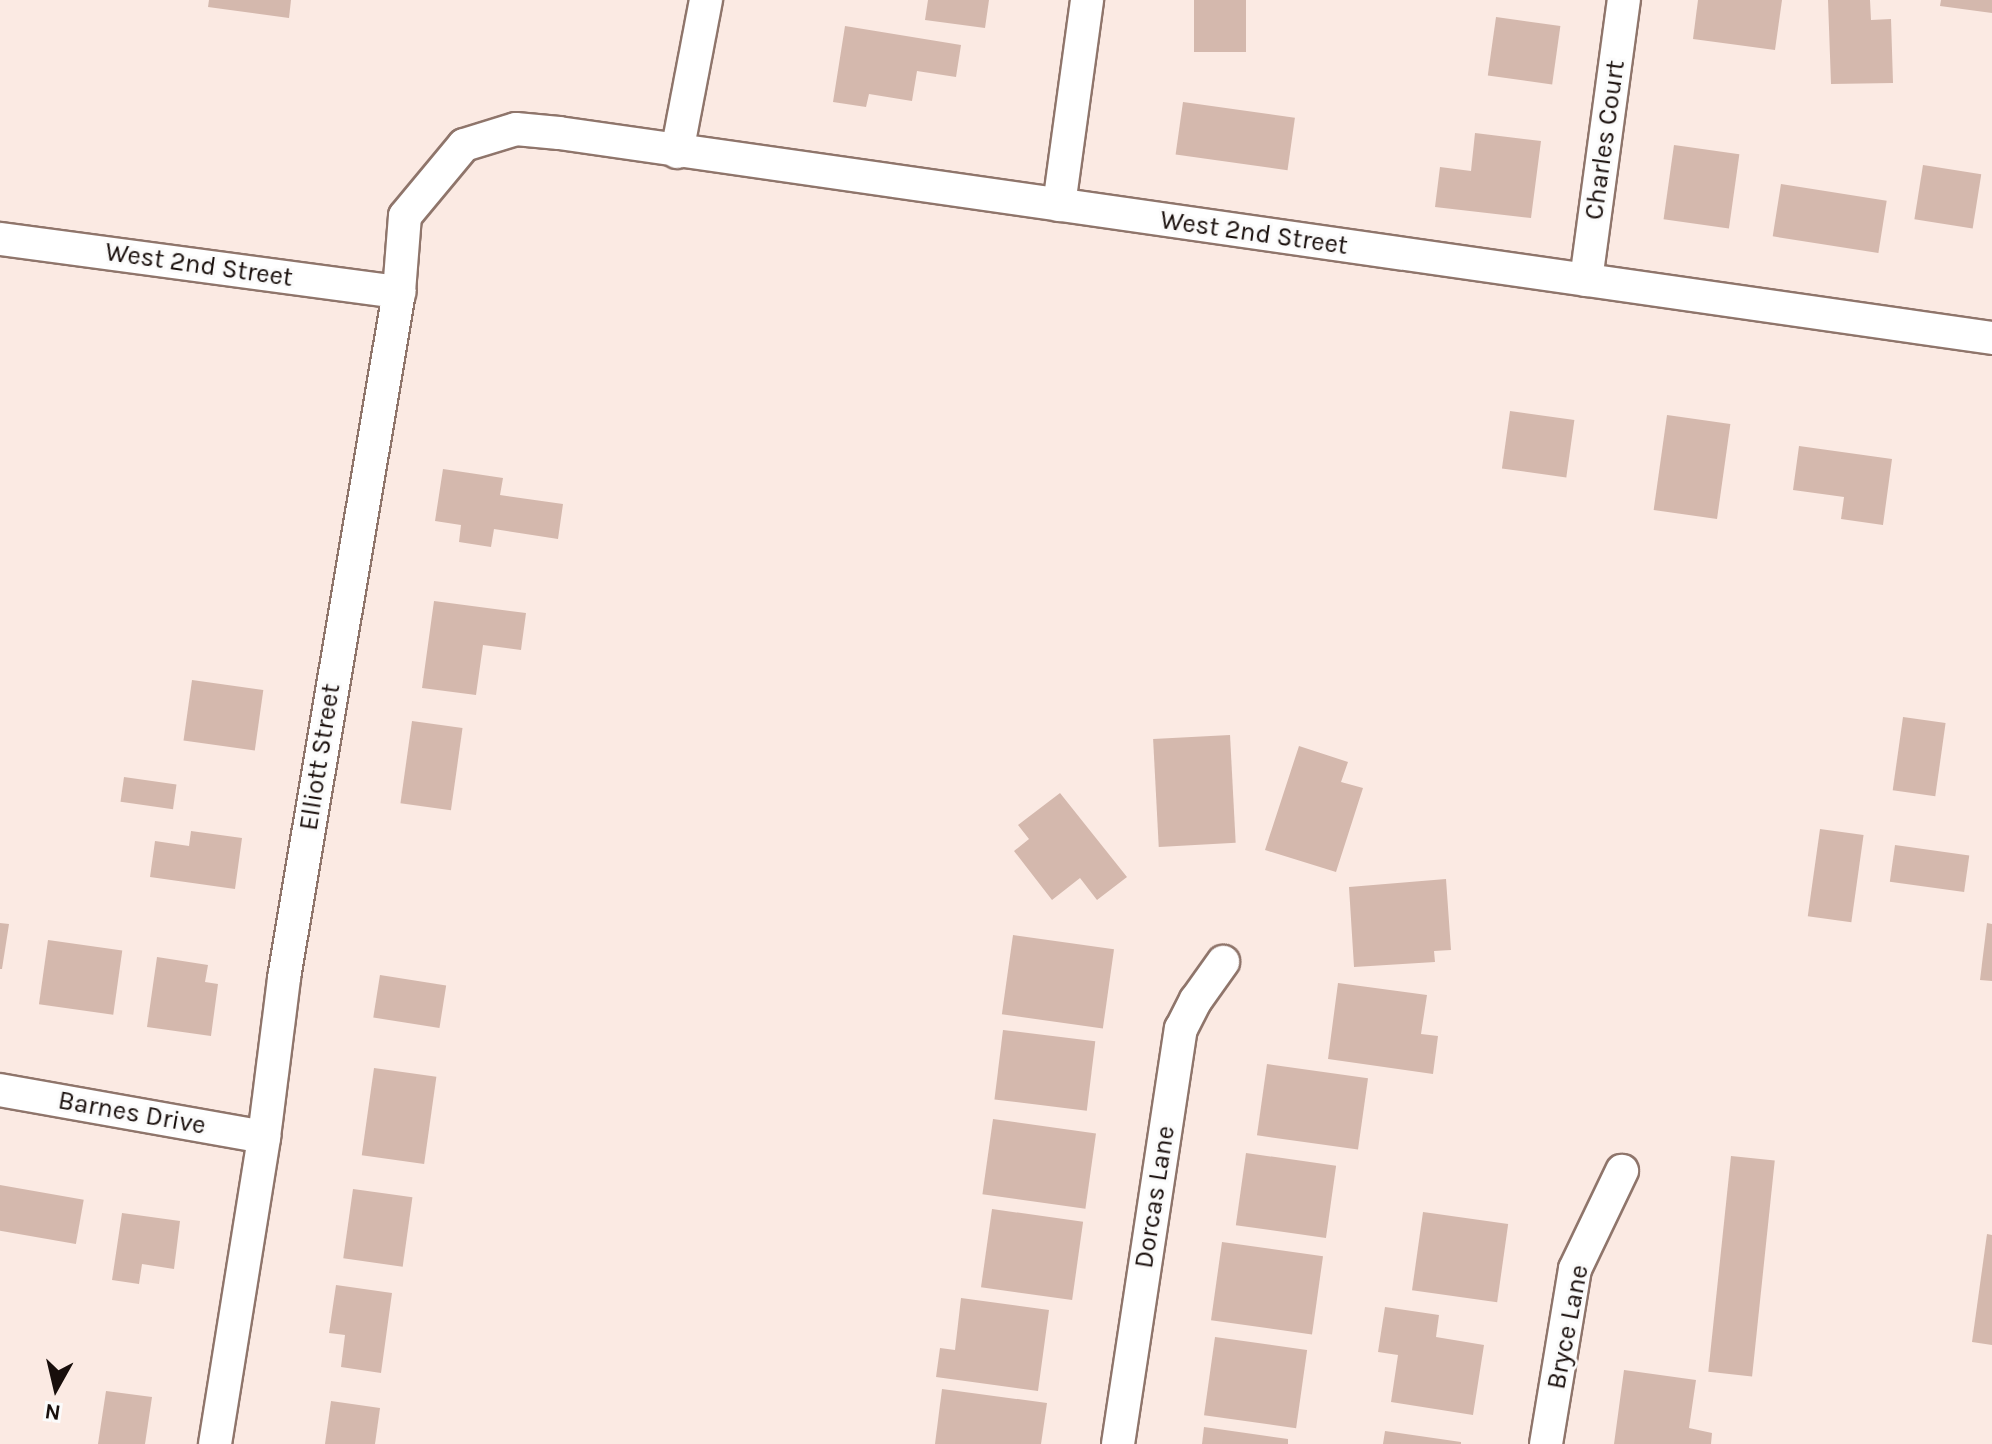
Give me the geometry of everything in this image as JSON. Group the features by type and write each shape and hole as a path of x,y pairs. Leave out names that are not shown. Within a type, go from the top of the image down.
{"street":[{"path":"677,152 706,0"},
{"path":"1059,205 1087,0"},
{"name":"Charles Court","path":"1586,280 1624,0"},
{"name":"West 2nd Street","path":"516,129 1992,338"},
{"name":"Elliott Street","path":"215,1444 264,1137 287,963 399,292 405,216 464,145 516,129"},
{"name":"West 2nd Street","path":"0,239 399,292"},
{"name":"Dorcas Lane","path":"1118,1444 1181,1029 1223,962"},
{"name":"Barnes Drive","path":"0,1090 264,1137"},
{"name":"Bryce Lane","path":"1546,1444 1575,1269 1622,1171"}],"building":[{"path":"209,0 291,0 289,18 208,7"},
{"path":"928,0 989,0 985,28 925,20"},
{"path":"1194,0 1246,0 1246,52 1194,52"},
{"path":"1698,0 1782,0 1775,50 1693,39"},
{"path":"1828,0 1870,0 1871,20 1891,19 1893,83 1831,84"},
{"path":"1941,0 1992,0 1992,13 1940,6"},
{"path":"1496,17 1560,26 1552,84 1488,75"},
{"path":"845,26 961,45 956,77 917,71 912,101 869,94 866,107 833,102"},
{"path":"1183,102 1295,118 1288,170 1176,154"},
{"path":"1475,133 1541,141 1531,218 1435,207 1440,167 1471,171"},
{"path":"1674,145 1739,154 1729,228 1664,219"},
{"path":"1923,165 1981,174 1973,229 1914,219"},
{"path":"1781,184 1887,201 1878,253 1773,236"},
{"path":"1510,411 1574,420 1566,477 1502,468"},
{"path":"1667,415 1730,424 1717,519 1654,510"},
{"path":"1799,446 1892,459 1883,525 1841,519 1844,497 1793,490"},
{"path":"443,469 503,478 500,495 563,504 558,539 494,529 491,547 459,542 461,525 435,521"},
{"path":"434,601 526,613 521,650 483,645 476,695 422,688"},
{"path":"192,680 263,690 255,750 184,740"},
{"path":"1903,717 1946,723 1935,796 1893,790"},
{"path":"412,721 463,728 451,810 400,803"},
{"path":"1230,735 1236,843 1159,847 1153,739"},
{"path":"1299,746 1348,762 1341,782 1363,788 1336,872 1265,850"},
{"path":"124,777 176,784 173,809 121,802"},
{"path":"1060,793 1127,877 1097,900 1080,878 1052,900 1014,851 1029,839 1018,825"},
{"path":"1820,829 1864,835 1851,922 1808,916"},
{"path":"191,831 242,838 235,889 150,877 155,841 189,846"},
{"path":"1895,845 1969,855 1964,892 1890,882"},
{"path":"1446,879 1451,950 1434,951 1435,962 1354,967 1349,887"},
{"path":"0,923 9,924 2,969 0,969"},
{"path":"1987,923 1992,924 1992,981 1980,980"},
{"path":"1013,935 1114,949 1103,1028 1002,1014"},
{"path":"48,940 122,950 113,1015 39,1004"},
{"path":"157,957 208,965 205,982 218,984 211,1036 147,1027"},
{"path":"380,975 446,985 439,1028 373,1017"},
{"path":"1338,983 1427,995 1421,1034 1438,1036 1433,1074 1328,1059"},
{"path":"1003,1030 1095,1041 1087,1111 994,1099"},
{"path":"1267,1064 1368,1078 1358,1149 1257,1135"},
{"path":"374,1068 436,1077 424,1164 362,1155"},
{"path":"993,1119 1096,1133 1085,1209 982,1194"},
{"path":"1246,1153 1336,1166 1326,1238 1236,1225"},
{"path":"1731,1156 1775,1161 1752,1376 1708,1372"},
{"path":"0,1185 84,1200 76,1244 0,1231"},
{"path":"353,1189 412,1197 403,1267 343,1258"},
{"path":"992,1209 1083,1222 1072,1300 981,1287"},
{"path":"1423,1212 1508,1224 1497,1302 1412,1290"},
{"path":"122,1213 180,1221 174,1269 142,1264 139,1284 112,1280"},
{"path":"1987,1234 1992,1235 1992,1345 1972,1342"},
{"path":"1222,1242 1323,1256 1312,1334 1211,1320"},
{"path":"336,1285 392,1293 381,1373 341,1367 345,1335 329,1333"},
{"path":"961,1298 1049,1310 1038,1391 936,1377 940,1348 955,1350"},
{"path":"1385,1307 1439,1315 1436,1337 1484,1345 1473,1415 1391,1402 1398,1355 1378,1352"},
{"path":"1215,1337 1307,1350 1296,1428 1204,1415"},
{"path":"1624,1370 1696,1380 1689,1428 1712,1433 1711,1444 1614,1444"},
{"path":"942,1389 1047,1403 1041,1444 935,1444"},
{"path":"106,1391 152,1397 145,1444 98,1444"},
{"path":"331,1401 380,1408 375,1444 325,1444"},
{"path":"1204,1427 1288,1439 1288,1444 1202,1444"},
{"path":"1385,1431 1461,1442 1461,1444 1383,1444"}]}
